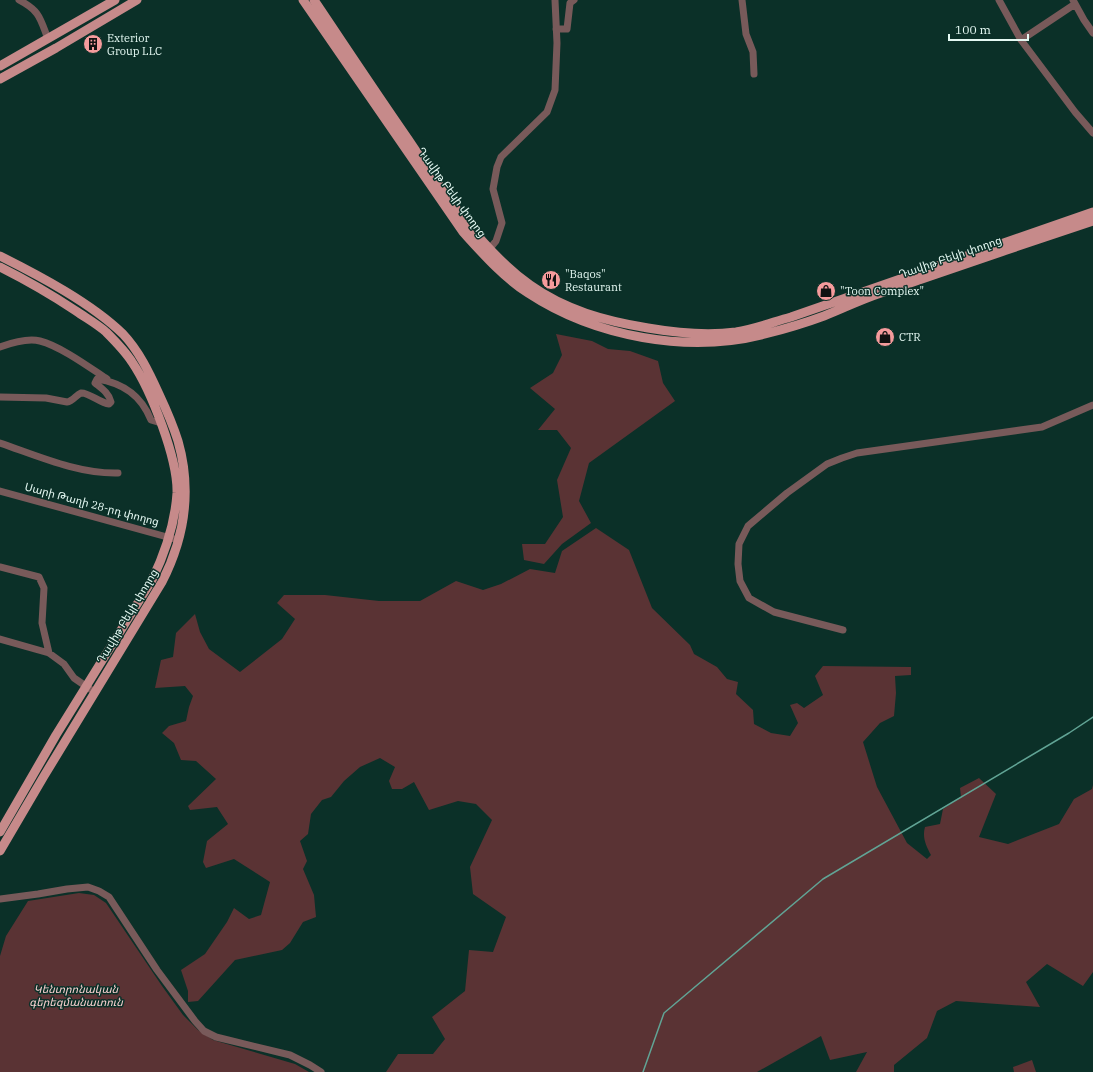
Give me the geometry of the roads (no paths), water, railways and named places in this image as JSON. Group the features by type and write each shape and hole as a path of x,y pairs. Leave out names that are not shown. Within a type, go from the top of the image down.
{"main road":[{"path":"0,66 115,0"},
{"path":"0,79 137,0"},
{"name":"Դավիթ Բեկի փողոց","path":"303,0 475,232 487,252 528,293 556,309 594,324 640,337 683,342 719,342 764,335 823,316 869,293"},
{"name":"Դավիթ Բեկի փողոց","path":"314,0 374,97"},
{"name":"Դավիթ Բեկի փողոց","path":"987,253 1093,212"},
{"name":"Դավիթ Բեկի փողոց","path":"487,252 504,263 525,281 562,304 608,321 676,333 714,334 752,329 819,307 869,293 987,253 1093,221"},
{"name":"Դավիթ Բեկի փողոց","path":"0,256 51,284 96,312 122,334 141,357 168,414 177,437 182,458 186,494 182,524 166,575 0,851"},
{"name":"Դավիթ Բեկի փողոց","path":"0,267 67,305 106,332 122,348 146,387 161,423 169,447 176,477 177,492 169,537 160,564 152,580 56,736 0,832"},
{"path":"819,307 815,312 816,315 823,316"}],"street":[{"path":"19,0 28,2 39,14 48,39"},
{"path":"487,252 496,241 502,223 493,190 497,167 501,157 547,112 555,90 555,0"},
{"path":"556,29 567,29 570,3 574,0"},
{"path":"742,0 746,34 753,52 754,74"},
{"path":"999,0 1021,40 1075,112 1093,133"},
{"path":"1021,40 1074,2 1093,33"},
{"path":"0,347 14,342 38,340 69,355 131,392 141,400 147,410 150,420 161,423"},
{"path":"0,397 46,398 67,402 81,393 85,393 102,403 109,404 110,398 106,392 95,383 97,379 109,380"},
{"path":"843,630 774,612 749,598 740,581 738,564 738,544 748,526 787,493 827,464 842,458 857,453 1042,428 1093,405"},
{"path":"0,444 77,468 107,474 118,473"},
{"name":"Սարի Թաղի 28-րդ փողոց","path":"0,491 178,540"},
{"path":"0,567 39,577 44,588 42,622 49,653"},
{"path":"0,639 49,653 64,664 74,678 86,687 95,691"},
{"path":"0,899 88,887 100,891 109,897 157,970 194,1021 204,1031 216,1037 290,1055 321,1072"}],"waterway":[{"path":"643,1072 664,1013 823,879 1069,733 1093,717"}],"place":[{"name":"Exterior Group LLC","path":"93,44"},
{"name":"\"Baqos\" Restaurant","path":"551,280"},
{"name":"\"Toon Complex\"","path":"826,291"},
{"name":"CTR","path":"885,337"}],"park label":[{"name":"Կենտրոնական գերեզմանատուն","path":"76,995"}]}
